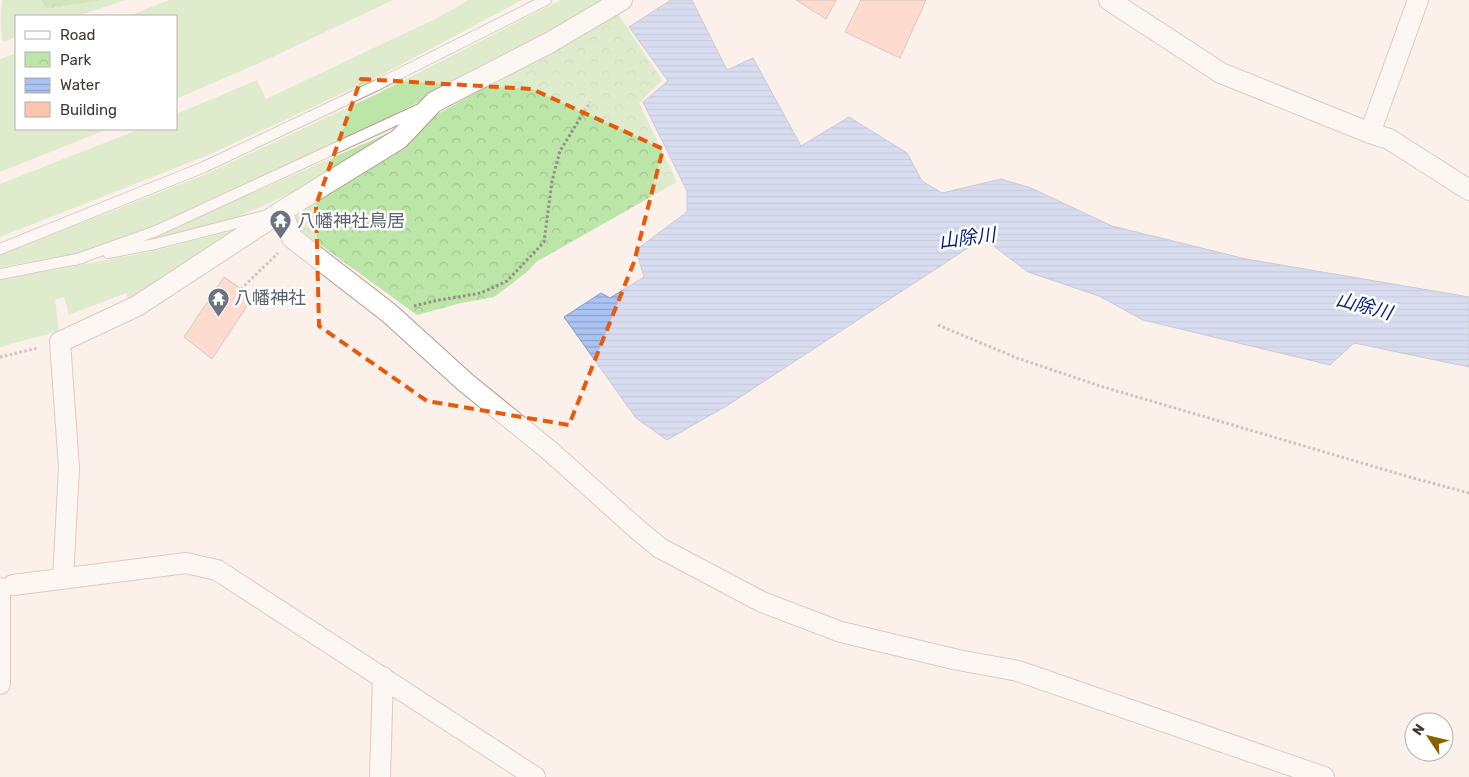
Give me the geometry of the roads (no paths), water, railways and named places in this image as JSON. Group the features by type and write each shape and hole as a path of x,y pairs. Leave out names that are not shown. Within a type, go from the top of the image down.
{"street":[{"path":"63,579 69,468 60,342 137,306 282,211 399,139 434,102 549,43 622,0"},
{"path":"1109,0 1222,73 1389,139 1469,190"},
{"path":"1370,133 1418,0"},
{"path":"282,211 292,238 389,313 465,382 550,451 660,548 762,602 841,632 958,660 1018,671 1324,777"},
{"path":"0,684 7,586 186,563 217,570 535,777"},
{"path":"380,777 383,677"}],"lane":[{"path":"0,249 204,167 375,86 546,0"},
{"path":"75,260 156,231 434,102"},
{"path":"0,274 155,244 282,211"}],"water":[{"name":"山除川","path":"671,0 692,0 727,70 753,58 801,146 849,117 907,153 922,181 942,193 1001,179 1031,188 1112,226 1246,259 1469,297 1469,367 1354,343 1330,365 1143,320 1099,296 1028,272 983,238 728,405 667,440 636,418 564,317 601,293 610,298 644,277 636,250 687,212 687,191 643,102 668,81 629,27"}],"place":[{"name":"八幡神社鳥居","path":"281,240"},
{"name":"八幡神社","path":"218,317"}]}
